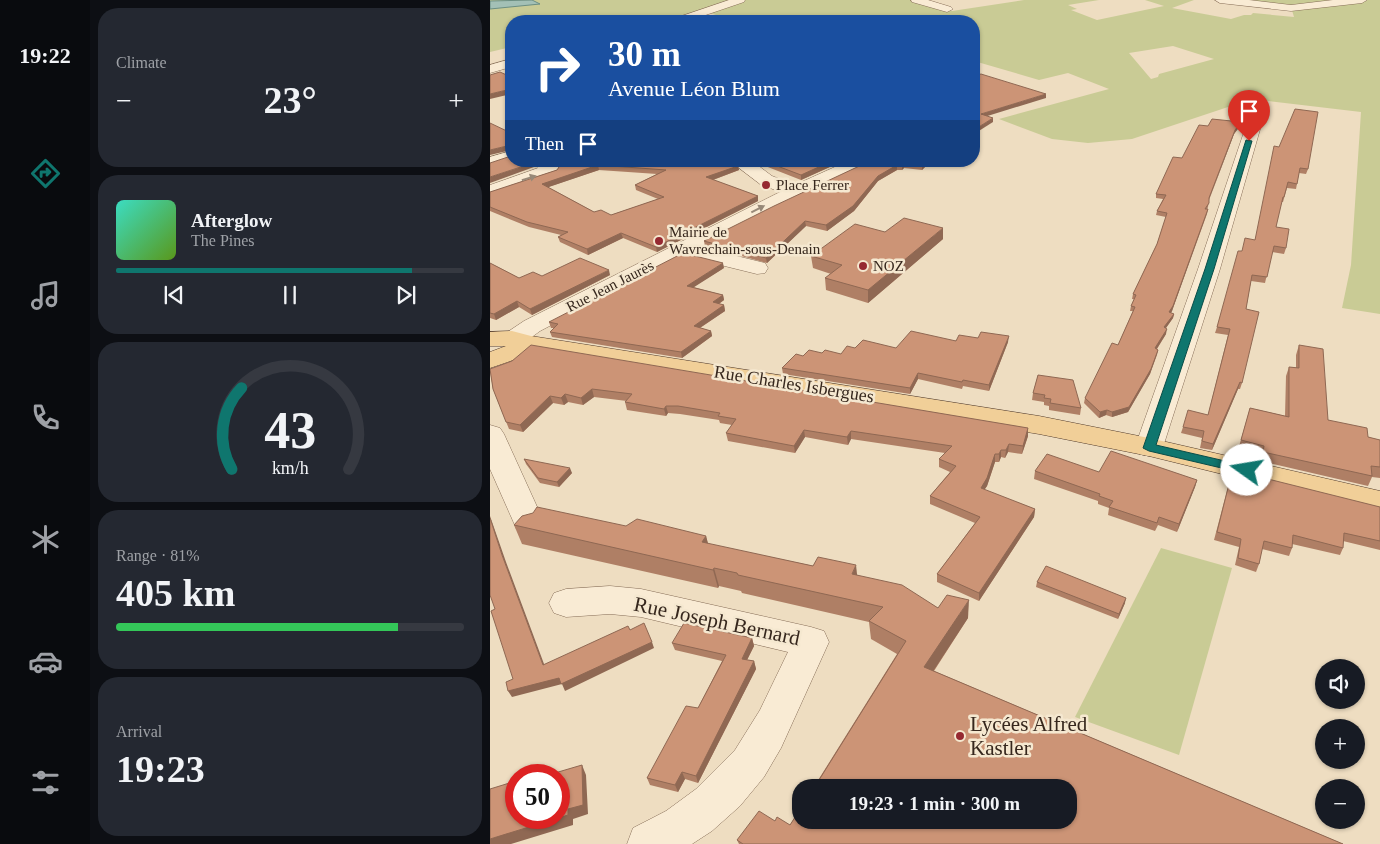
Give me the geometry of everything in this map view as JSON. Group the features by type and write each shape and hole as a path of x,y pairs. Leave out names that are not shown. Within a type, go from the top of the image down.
{"main road":[{"name":"Rue Charles Isbergues","path":"490,339 508,348 548,346 1039,425 1149,448 1380,502"}],"street":[{"path":"695,15 740,0"},
{"path":"920,0 947,9"},
{"path":"1220,0 1291,8 1362,0"},
{"path":"1149,448 1209,269 1260,105"},
{"path":"490,162 505,158"},
{"path":"490,191 552,169 548,167"},
{"path":"750,167 766,180 796,192"},
{"name":"Rue Jean Jaurès","path":"508,348 532,326 759,208 850,167"},
{"path":"682,249 757,268"},
{"path":"490,434 528,522"},
{"name":"Rue Joseph Bernard","path":"566,603 610,600 642,602 810,642 767,735 750,763 723,793 692,819 649,844"}],"green space":[{"path":"490,0 921,0 952,11 1024,0 1099,0 1068,5 1077,9 1071,10 1097,20 1164,6 1145,0 1194,0 1172,8 1231,19 1253,13 1294,17 1291,7 1233,0 1380,0 1380,314 1342,308 1351,265 1361,112 1252,99 1132,139 1088,143 1052,139 999,119 1109,89 1068,73 1039,80 980,63 980,15 716,15 704,11 690,15 505,15 505,48 490,52","holes":["1173,46 1214,59 1159,74 1158,77 1151,79 1129,53"]},
{"path":"1161,548 1232,568 1179,755 1075,717"}],"water":[{"path":"532,0 540,4 490,9 490,1"}],"building":[{"path":"500,72 505,74 505,90 490,94 490,75"},
{"path":"980,74 1046,94 981,114 993,118 980,126"},
{"path":"1295,109 1318,112 1308,169 1300,168 1297,184 1288,182 1283,197 1276,227 1289,229 1286,248 1274,246 1267,277 1252,275 1246,309 1259,312 1242,383 1240,382 1213,444 1202,441 1204,431 1183,427 1188,410 1208,415 1230,329 1217,327 1238,251 1242,251 1245,238 1255,240 1274,146 1279,147"},
{"path":"1212,119 1241,122 1235,130 1209,198 1209,203 1205,209 1208,209 1173,306 1169,312 1174,314 1164,327 1167,329 1155,348 1158,350 1151,369 1129,407 1112,412 1107,410 1100,412 1085,398 1112,343 1118,345 1135,307 1131,306 1136,295 1133,294 1157,244 1167,213 1157,211 1166,195 1156,194 1173,157 1182,158 1199,125 1208,126"},
{"path":"490,123 505,130 505,146 490,150"},
{"path":"505,158 505,167 521,167 490,177 490,163"},
{"path":"559,167 592,167 542,184 594,212 601,210 611,215 664,197 635,185 666,170 625,167 735,167 706,177 758,196 656,247 621,233 587,249 558,237 568,232 527,222 490,207 490,192 557,170"},
{"path":"780,167 819,167 801,175"},
{"path":"857,167 894,167 878,176 853,206 826,225 805,221 766,258 704,241"},
{"name":"NOZ","path":"904,218 943,228 868,290 825,278 842,265 811,256 855,224 885,232"},
{"path":"683,253 723,263 687,286 723,295 713,302 724,305 694,326 711,331 681,352 550,332 558,324 549,322"},
{"path":"580,258 609,270 530,309 517,301 494,314 490,313 490,263 519,278 533,272 542,276"},
{"path":"911,331 956,341 959,335 978,338 981,332 1009,336 989,385 963,380 962,382 918,373 910,388 782,368 796,354 803,356 809,350 822,353 825,350 841,354 847,346 855,348 863,340 896,348"},
{"path":"531,345 1028,428 1023,446 1009,444 1006,450 1001,450 999,454 995,454 987,478 981,488 1035,509 979,593 937,574 980,517 930,496 956,466 939,459 952,446 851,431 847,437 804,430 794,446 726,433 736,419 718,416 720,413 678,406 666,406 664,409 625,402 632,394 592,389 581,398 565,394 561,398 550,396 520,425 506,422 493,389 490,369 512,361"},
{"path":"1299,345 1323,349 1328,420 1367,428 1368,437 1380,440 1380,467 1371,466 1372,476 1263,452 1264,446 1241,440 1250,408 1289,417 1289,367 1299,368"},
{"path":"1038,375 1073,380 1081,408 1050,403 1051,399 1044,398 1045,395 1033,393"},
{"path":"1111,451 1197,480 1179,524 1159,517 1157,523 1109,507 1113,501 1099,496 1100,494 1035,471 1047,454 1099,472"},
{"path":"524,459 570,468 557,482 538,478"},
{"path":"1231,476 1255,482 1256,476 1380,507 1380,541 1344,533 1343,548 1293,535 1292,548 1264,541 1259,564 1238,558 1241,539 1217,532"},
{"name":"Lycées Alfred Kastler","path":"537,507 626,526 637,519 706,536 702,542 813,566 818,557 856,565 852,574 902,585 938,608 947,595 969,600 924,667 1343,844 743,844 737,840 759,811 775,821 777,817 790,825 792,822 792,829 1077,829 1077,779 820,779 906,641 869,621 883,607 738,575 737,573 714,568 713,570 514,525 522,516 533,513"},
{"path":"490,518 543,665 628,626 630,630 644,623 652,642 561,684 559,678 508,691 506,682 513,679 491,611 495,609 490,595"},
{"path":"1046,566 1126,598 1119,614 1037,582"},
{"path":"684,623 752,638 742,659 754,661 696,776 682,772 675,785 647,778 686,706 698,708 726,655 672,643"},
{"path":"582,765 583,805 570,808 570,769"},
{"path":"505,784 505,829 522,829 490,839 490,789"}],"place":[{"name":"Place Ferrer","path":"766,185"},
{"name":"Mairie de Wavrechain-sous-Denain","path":"659,241"},
{"name":"NOZ","path":"863,266"},
{"name":"Lycées Alfred Kastler","path":"960,736"}],"route":[{"path":"1247,470 1149,448 1209,269 1249,141"}]}
